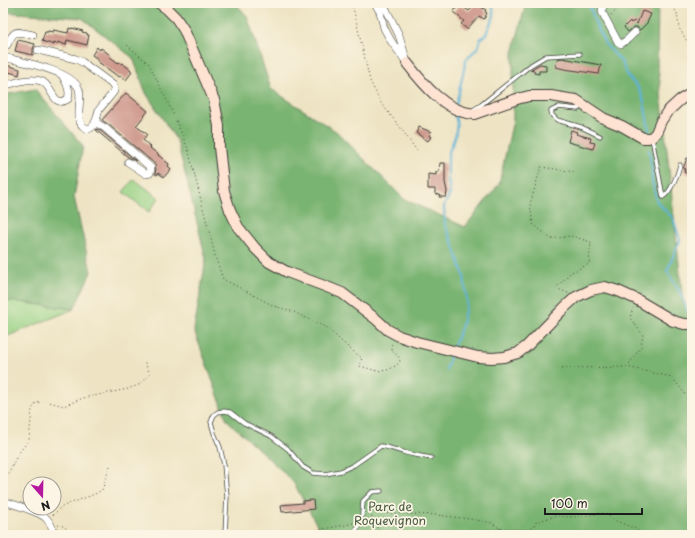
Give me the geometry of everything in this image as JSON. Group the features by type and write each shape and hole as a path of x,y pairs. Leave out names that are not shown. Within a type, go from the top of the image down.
{"main road":[{"path":"159,3 168,9 184,30 214,100 219,126 224,191 230,210 238,227 269,262 287,272 342,293 388,330 399,336 426,345 478,357 504,357 518,352 527,346 576,297 590,290 605,287 636,299 673,320 684,324 692,324"},
{"path":"407,63 428,89 448,105 463,113 474,114 529,96 569,98 584,104 603,118 622,126 643,138 648,138 654,135 667,112 680,100 692,93"}],"street":[{"path":"375,3 380,12 384,28 391,41 407,63"},
{"path":"383,3 400,35 407,63"},
{"path":"603,3 602,12 618,42 621,44 628,40 635,32"},
{"path":"3,44 7,45 12,34 16,32 33,35"},
{"path":"3,57 50,69 72,80 79,87 81,94 79,100 79,116 81,123 87,129 91,128 94,125 100,109 109,96 113,93 113,85 76,59 38,50"},
{"path":"3,86 29,80 40,81 45,83 60,102 68,98 70,94 62,75"},
{"path":"95,122 105,128 149,166 151,168 150,173 146,174 128,162"},
{"path":"3,501 41,515 49,522 55,535"}],"lane":[{"path":"463,113 481,105 531,65 546,56 580,54"},
{"path":"692,98 690,100 692,106"},
{"path":"584,104 578,109 559,107 550,111 557,120 581,127 600,136"},
{"path":"654,135 663,197 666,195 677,175 680,165"},
{"path":"226,535 224,533 227,496 224,465 220,447 211,422 214,415 218,412 230,412 244,423 271,436 288,448 303,467 313,474 325,474 341,471 354,465 381,446 389,447 413,455 431,458"},
{"path":"352,535 360,524 363,501 372,492 381,491"}],"path":[{"path":"352,3 370,81 381,103 417,151"},
{"path":"606,20 624,3"},
{"path":"656,3 657,6 672,5 677,13 679,28 692,46"},
{"path":"692,59 692,66"},
{"path":"575,172 541,167 530,204 533,224 551,239 571,236 591,242 589,264 570,273 556,288 576,297"},
{"path":"627,367 641,347 643,335 630,318 636,299"},
{"path":"3,484 18,454 29,440 32,409 36,403 45,401 64,406 83,398 128,389 141,384 150,374 144,361"},
{"path":"562,368 627,367 672,377 685,394 692,412"},
{"path":"75,535 63,526 49,522 61,507 102,490 110,466"},
{"path":"381,535 371,515 372,509 378,506 385,513 437,515 492,523 499,528 503,535"},
{"path":"516,535 533,527 536,522 556,516 572,517 605,513 614,520 636,529 642,535"},
{"path":"289,535 346,525 353,523 356,520"},
{"path":"499,528 526,530"}],"green space":[{"name":"Parc de Roquevignon","path":"3,3 235,3 247,16 271,89 337,132 404,199 465,227 499,184 513,120 513,53 526,3 658,3 657,64 683,302 692,320 692,535 328,535 321,532 292,480 227,420 194,330 206,259 177,141 146,93 133,58 82,18 3,12"},
{"path":"35,89 83,146 74,197 91,272 74,309 3,300 3,95"},
{"path":"134,179 159,198 149,212 123,192"},
{"path":"3,300 74,309 3,338"}],"building":[{"path":"475,4 486,10 485,12 487,13 484,19 479,16 467,29 461,24 464,21 453,12 460,5 469,11"},
{"path":"642,11 651,14 647,23 640,30 637,27 634,27 628,32 624,27 630,21 631,23 634,21 637,24"},
{"path":"69,28 87,33 87,35 89,35 87,45 67,40 66,45 58,42 57,44 54,43 54,45 42,41 45,32 53,32 53,30 68,33"},
{"path":"18,40 35,44 33,55 15,51"},
{"path":"97,47 100,50 101,48 118,63 122,63 131,70 132,72 126,80 121,76 116,75 97,61 98,59 92,55"},
{"path":"562,58 601,65 599,74 556,67 557,59"},
{"path":"3,64 20,69 19,75 9,72 8,78 3,77"},
{"path":"540,64 546,65 546,71 539,71 539,74 530,70"},
{"path":"126,93 148,111 136,126 147,134 143,140 169,164 168,166 171,169 164,177 158,173 157,175 155,174 155,164 102,120"},
{"path":"419,127 431,132 429,136 431,137 428,141 416,133"},
{"path":"97,129 136,161 128,157 96,130"},
{"path":"571,130 577,132 576,134 591,138 590,142 595,143 593,149 568,142"},
{"path":"687,158 692,159 691,175 684,172 685,169 683,169"},
{"path":"440,163 445,163 446,197 439,197 440,195 435,194 435,189 428,189 428,174 436,175 436,172 439,172"},
{"path":"313,500 314,509 282,512 281,505 303,503 303,501"}],"waterway":[{"path":"456,105 466,60 478,47 480,39 485,36 494,16 492,3"},
{"path":"586,3 591,9 594,20 605,44 621,61 629,78 638,87 644,101 649,131"},
{"path":"453,348 462,325 467,301 464,276 445,225 444,206 450,194 448,179 448,154 455,137 457,124 454,111"},
{"path":"649,150 652,181 657,202 673,218 680,240 667,271 681,294 691,320"},
{"path":"446,370 451,354"}]}
